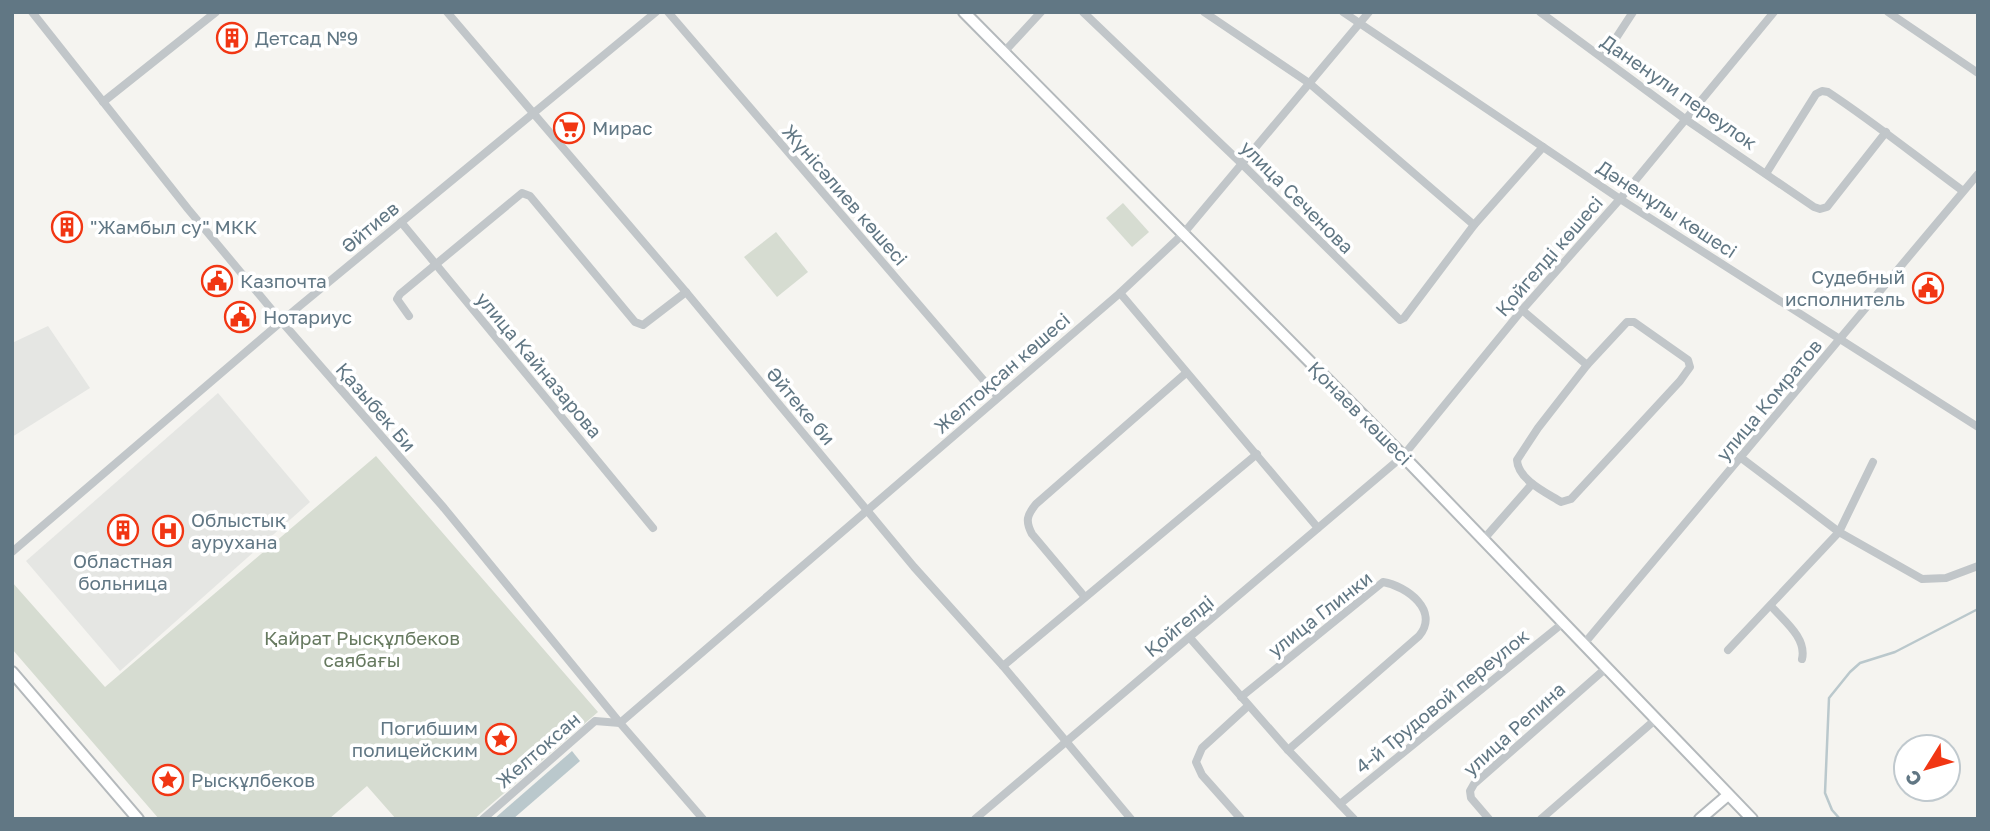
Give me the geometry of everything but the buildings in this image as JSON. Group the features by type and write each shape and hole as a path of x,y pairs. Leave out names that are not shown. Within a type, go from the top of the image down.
{"main road":[{"name":"Қонаев көшесі","path":"964,12 1403,456 1752,819"},
{"path":"12,671 138,819"},
{"path":"1700,819 1728,795"}],"street":[{"name":"Қазыбек Би","path":"32,12 188,209 444,508 620,723 703,819"},
{"path":"103,102 216,12"},
{"name":"Әйтеке би","path":"447,12 686,292 867,511 1003,666 1131,819"},
{"name":"Әйтиев","path":"12,552 282,321 656,12"},
{"name":"Жүнісәлиев көшесі","path":"668,12 998,397"},
{"path":"1004,52 1041,12"},
{"name":"улица Сеченова","path":"1083,12 1400,320 1474,225 1543,147"},
{"path":"1204,12 1309,83 1474,225"},
{"name":"Дәненұлы көшесі","path":"1343,12 1620,199 1978,427"},
{"name":"Желтоқсан көшесі","path":"620,723 1120,293 1183,234 1369,12"},
{"name":"Даненули переулок","path":"1540,12 1685,119 1767,172 1814,207 1820,209 1827,206 1886,132"},
{"path":"1603,58 1633,12"},
{"name":"Қойгелді көшесі","path":"1403,456 1522,310 1620,199 1774,12"},
{"path":"1888,12 1978,72"},
{"name":"Даненули переулок","path":"1767,172 1816,94 1822,91 1886,132 1963,191"},
{"name":"улица Комратов","path":"1583,645 1978,174"},
{"path":"410,316 397,299 400,294 522,193 530,197 635,322 643,325 686,292"},
{"name":"улица Кайназарова","path":"401,222 653,528"},
{"path":"1120,293 1318,528"},
{"path":"1522,310 1587,365"},
{"path":"1630,321 1688,360 1690,365 1680,381 1571,499 1561,502 1532,484 1517,466 1517,460 1587,365 1630,321"},
{"path":"1084,596 1032,534 1027,525 1027,514 1186,373"},
{"path":"1003,666 1256,454"},
{"name":"Қойгелді","path":"975,819 1403,456"},
{"path":"1740,457 1839,532 1922,579 1946,578 1978,566"},
{"path":"1728,650 1839,532 1873,461"},
{"path":"1483,540 1532,484"},
{"name":"улица Глинки","path":"1241,697 1384,582 1398,584 1415,597 1427,616 1426,628 1288,750"},
{"path":"1771,606 1800,639 1804,651 1802,659"},
{"name":"4-й Трудовой переулок","path":"1340,804 1563,623"},
{"path":"1191,638 1248,706 1354,819"},
{"name":"улица Репина","path":"1489,819 1471,798 1470,790 1474,784 1605,668"},
{"path":"1241,819 1202,775 1196,762 1202,748 1248,706"},
{"path":"1541,819 1655,720"},
{"name":"Желтоксан","path":"484,819 595,721 620,723"}],"shaded area":[{"path":"48,326 90,388 12,437 12,343"},
{"name":"Облыстық аурухана","path":"218,393 310,502 120,671 26,561"},
{"path":"572,751 580,761 513,819 494,819"}],"green space":[{"path":"1123,203 1149,232 1132,247 1106,218"},
{"path":"776,232 808,272 777,297 744,257"},
{"name":"Қайрат Рысқұлбеков саябағы","path":"376,456 598,712 474,819 396,819 367,786 329,819 159,819 12,649 12,582 105,687"}],"waterway":[{"path":"1840,819 1832,810 1825,793 1829,698 1860,663 1895,652 1978,609"}],"place":[{"name":"Детсад №9","path":"232,38"},
{"name":"Мирас","path":"569,128"},
{"name":"\"Жамбыл су\" МКК","path":"67,227"},
{"name":"Казпочта","path":"217,281"},
{"name":"Судебный исполнитель","path":"1928,288"},
{"name":"Нотариус","path":"240,317"},
{"name":"Областная больница","path":"123,530"},
{"name":"Облыстық аурухана","path":"168,531"},
{"name":"Погибшим полицейским","path":"501,739"},
{"name":"Рысқұлбеков","path":"168,780"}]}
